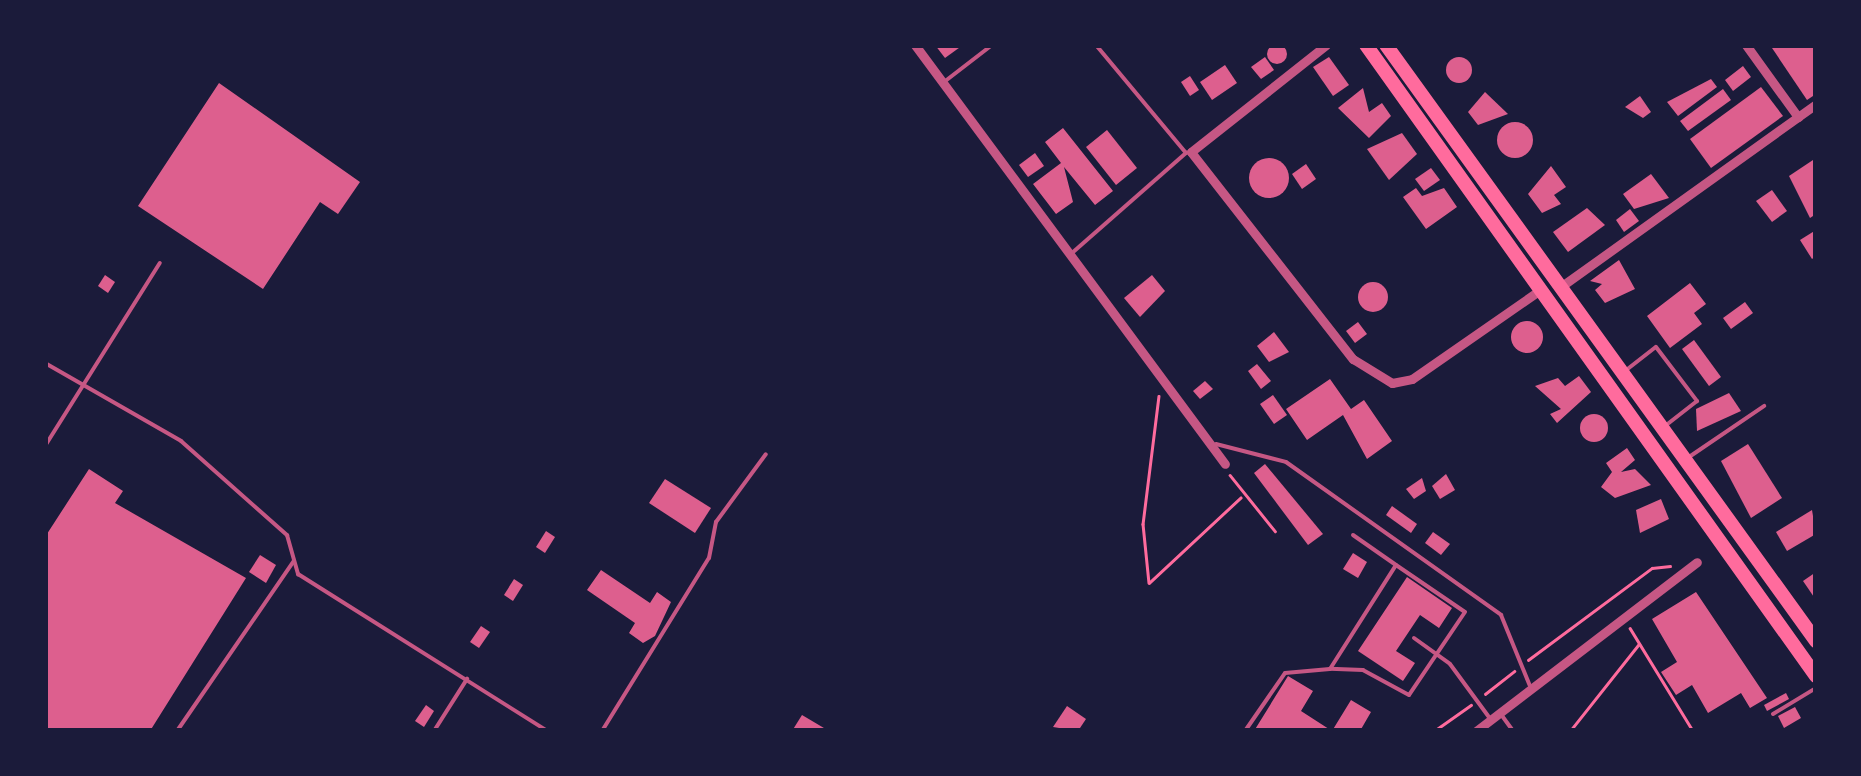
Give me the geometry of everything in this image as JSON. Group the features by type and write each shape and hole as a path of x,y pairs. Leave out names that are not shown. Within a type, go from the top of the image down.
{"main road":[{"path":"1366,45 1537,292 1816,676"},
{"path":"1386,45 1816,641"}],"street":[{"path":"915,45 1216,444 1225,464"},
{"path":"1326,45 1190,152 1353,359 1392,383 1412,378 1537,292"},
{"path":"1746,45 1798,117"},
{"path":"1558,288 1816,104"},
{"path":"1476,731 1697,562"}],"lane":[{"path":"943,82 992,45"},
{"path":"1072,253 1186,152 1096,45"},
{"path":"45,446 160,263"},
{"path":"1622,374 1656,348 1697,401 1662,428"},
{"path":"45,363 181,440 287,535 298,574 547,731"},
{"path":"1685,460 1764,406"},
{"path":"1216,444 1286,462 1501,615 1532,689"},
{"path":"602,731 709,558 716,522 766,454"},
{"path":"1244,731 1284,673 1363,670 1406,696 1439,656 1465,612 1353,534"},
{"path":"177,731 294,561"},
{"path":"1330,669 1396,566"},
{"path":"1414,638 1439,656 1490,720"},
{"path":"434,731 467,679"},
{"path":"1774,714 1816,688"},
{"path":"1500,713 1512,731"}],"path":[{"path":"1162,372 1143,524 1148,583 1240,498"},
{"path":"1225,464 1240,498 1275,531"},
{"path":"1434,731 1652,568 1697,562"},
{"path":"1623,618 1693,731"},
{"path":"1570,731 1640,642"}],"building":[{"path":"1277,44 1287,54 1277,64 1267,54"},
{"path":"935,45 963,45 945,58"},
{"path":"1770,45 1816,45 1816,94 1807,100"},
{"path":"1265,57 1274,70 1261,79 1251,67"},
{"path":"1329,57 1349,85 1333,96 1313,67"},
{"path":"1459,57 1468,61 1472,70 1468,79 1459,83 1450,79 1446,70 1450,61"},
{"path":"1225,65 1237,83 1212,100 1200,82"},
{"path":"1743,66 1751,77 1733,91 1725,80"},
{"path":"1190,76 1199,90 1190,96 1181,82"},
{"path":"1711,79 1717,87 1678,116 1667,102"},
{"path":"219,83 360,182 338,214 320,202 263,289 138,206"},
{"path":"1761,87 1783,116 1711,168 1690,139"},
{"path":"1363,88 1369,112 1382,103 1391,116 1369,138 1338,108"},
{"path":"1723,89 1731,100 1688,131 1680,121"},
{"path":"1485,92 1508,114 1478,125 1468,112"},
{"path":"1640,96 1651,112 1643,118 1625,107"},
{"path":"1515,122 1527,128 1533,140 1527,152 1515,158 1503,152 1497,140 1503,128"},
{"path":"1063,128 1113,191 1095,205 1064,167 1073,202 1056,214 1033,184 1061,163 1045,142"},
{"path":"1107,130 1137,168 1116,185 1086,147"},
{"path":"1402,133 1417,154 1389,180 1367,149"},
{"path":"1035,153 1044,166 1028,177 1019,165"},
{"path":"1269,158 1283,164 1289,178 1283,192 1269,198 1255,192 1249,178 1255,164"},
{"path":"1816,158 1816,214 1810,218 1789,176"},
{"path":"1306,164 1316,179 1302,189 1292,174"},
{"path":"1551,166 1566,187 1554,195 1561,204 1542,213 1528,194"},
{"path":"1431,168 1440,180 1424,191 1415,179"},
{"path":"1651,174 1669,198 1634,209 1623,194"},
{"path":"1416,188 1422,196 1444,188 1457,207 1426,229 1403,197"},
{"path":"1772,190 1787,211 1772,222 1756,201"},
{"path":"1587,208 1605,225 1568,252 1553,232"},
{"path":"1630,209 1639,221 1624,232 1616,220"},
{"path":"1816,230 1816,256 1812,259 1800,240"},
{"path":"1619,260 1635,289 1605,303 1595,290 1602,284 1590,281"},
{"path":"105,275 115,282 108,293 98,286"},
{"path":"1152,275 1165,291 1140,317 1124,298"},
{"path":"1373,282 1384,286 1388,297 1384,308 1373,312 1362,308 1358,297 1362,286"},
{"path":"1690,283 1706,304 1694,313 1702,324 1670,348 1647,316"},
{"path":"1745,302 1753,313 1731,329 1723,318"},
{"path":"1527,321 1538,326 1543,337 1538,348 1527,353 1516,348 1511,337 1516,326"},
{"path":"1358,322 1367,334 1355,343 1346,331"},
{"path":"1274,332 1289,352 1269,362 1257,346"},
{"path":"1694,340 1721,377 1709,386 1682,349"},
{"path":"1257,364 1271,381 1261,389 1248,371"},
{"path":"1579,376 1591,392 1557,423 1550,414 1561,409 1535,386 1558,378 1565,386"},
{"path":"1330,379 1351,409 1364,400 1392,441 1367,459 1343,415 1307,440 1286,409"},
{"path":"1205,381 1213,389 1200,399 1193,391"},
{"path":"1729,393 1741,411 1697,431 1696,409"},
{"path":"1273,395 1287,415 1274,424 1260,404"},
{"path":"1594,414 1604,418 1608,428 1604,438 1594,442 1584,438 1580,428 1584,418"},
{"path":"1748,444 1782,498 1751,518 1721,461"},
{"path":"1627,448 1635,460 1621,472 1635,469 1651,485 1615,498 1601,487 1612,472 1606,463"},
{"path":"1265,464 1323,534 1308,545 1254,473"},
{"path":"89,469 123,491 115,503 246,578 150,731 45,731 45,537"},
{"path":"1446,474 1455,490 1440,499 1432,486"},
{"path":"1422,478 1426,491 1414,499 1406,489"},
{"path":"665,479 711,508 695,533 649,503"},
{"path":"1661,499 1669,519 1640,533 1636,510"},
{"path":"1392,506 1417,524 1411,533 1386,515"},
{"path":"1812,510 1816,534 1787,551 1776,532"},
{"path":"546,531 555,537 545,553 536,547"},
{"path":"1433,532 1450,544 1441,555 1425,543"},
{"path":"1353,553 1367,562 1358,578 1343,569"},
{"path":"260,555 276,565 266,583 249,572"},
{"path":"601,570 650,603 657,592 671,602 655,636 643,643 629,633 635,623 587,590"},
{"path":"1816,572 1816,600 1803,581"},
{"path":"1407,577 1452,608 1439,628 1420,615 1396,651 1415,663 1403,681 1358,651"},
{"path":"514,579 523,585 513,601 504,595"},
{"path":"1696,592 1767,698 1750,708 1741,693 1708,713 1692,685 1676,695 1661,672 1677,662 1652,619"},
{"path":"481,626 490,632 479,648 470,642"},
{"path":"1288,676 1313,691 1301,711 1332,731 1254,731"},
{"path":"1786,693 1789,699 1767,711 1764,705"},
{"path":"1351,700 1371,712 1360,731 1332,731"},
{"path":"426,705 434,711 424,727 415,721"},
{"path":"1067,706 1086,719 1078,731 1053,727"},
{"path":"1795,707 1801,718 1784,728 1778,716"},
{"path":"802,715 829,731 792,731"}]}
